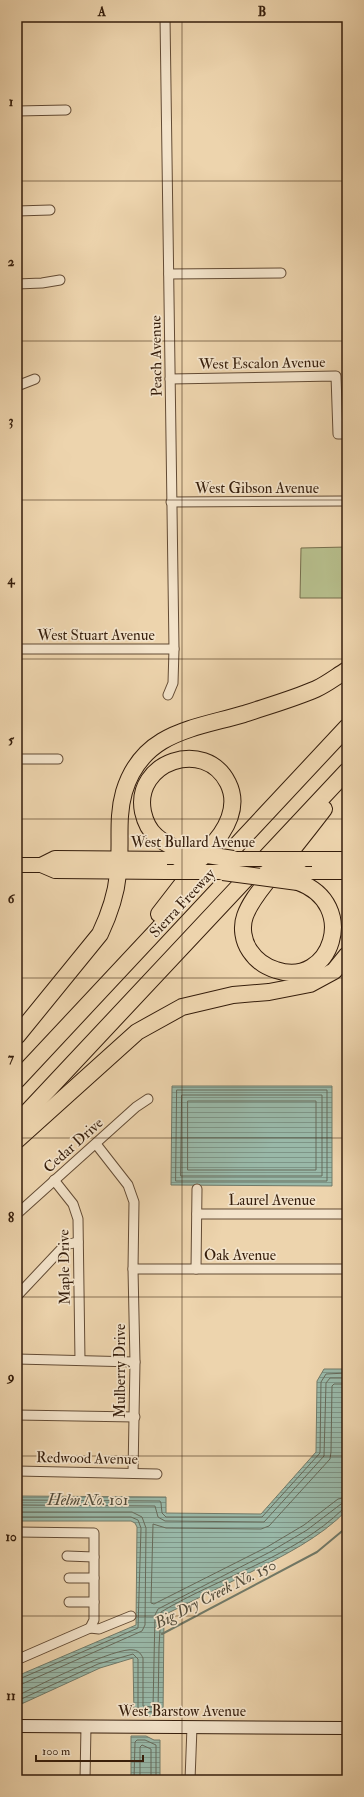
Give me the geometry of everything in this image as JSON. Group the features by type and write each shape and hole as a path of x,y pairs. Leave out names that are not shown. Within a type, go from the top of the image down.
{"highway":[{"path":"17,1036 100,934 108,918 118,866 118,820 124,790 137,766 166,738 185,730 244,714 316,689 347,670"},
{"name":"Sierra Freeway","path":"17,1080 347,727"},
{"path":"94,998 228,824 233,802 228,784 224,776 211,765 202,760 193,759 174,761 157,770 150,778 143,796 142,807 148,827 155,836 180,855 233,859"},
{"name":"Sierra Freeway","path":"17,1122 347,771"},
{"path":"223,872 300,877 314,890 327,904 331,913 332,938 330,946 325,954 313,965 296,972 279,972 263,964 251,953 244,937 243,926 245,917 262,888 347,780"},
{"path":"17,1140 137,1032 182,1007 233,995 268,992 310,984 334,971 347,955"}],"main road":[{"name":"West Bullard Avenue","path":"118,866 180,855"},
{"name":"West Bullard Avenue","path":"17,865 41,865 55,858 167,872 223,872"},
{"name":"West Bullard Avenue","path":"233,859 347,859"},
{"path":"300,877 347,872"},
{"name":"West Barstow Avenue","path":"17,1726 347,1728"}],"street":[{"name":"Peach Avenue","path":"165,17 174,649 173,683 168,695"},
{"path":"17,111 66,110"},
{"path":"17,211 50,210"},
{"path":"169,274 281,273"},
{"path":"17,284 42,284 60,280"},
{"name":"West Escalon Avenue","path":"170,380 336,376 338,434 347,434"},
{"path":"17,386 35,379"},
{"name":"West Gibson Avenue","path":"171,502 343,501"},
{"name":"West Stuart Avenue","path":"17,649 174,649"},
{"path":"17,759 58,759"},
{"name":"Cedar Drive","path":"17,1214 136,1107 148,1099"},
{"name":"Mulberry Drive","path":"96,1144 128,1185 134,1202 133,1269 135,1417 133,1473"},
{"name":"Maple Drive","path":"54,1180 73,1204 78,1219 80,1360"},
{"path":"196,1269 197,1189"},
{"name":"Laurel Avenue","path":"197,1214 347,1214"},
{"path":"17,1296 65,1245 78,1242"},
{"name":"Oak Avenue","path":"133,1269 347,1269"},
{"path":"17,1359 135,1362"},
{"path":"17,1415 135,1417"},
{"name":"Redwood Avenue","path":"17,1471 157,1474"},
{"path":"17,1532 94,1533 94,1620 90,1628"},
{"path":"67,1556 94,1557"},
{"path":"69,1578 94,1578"},
{"path":"69,1602 94,1602"},
{"path":"17,1658 21,1658 90,1628 99,1630 131,1616"},
{"path":"85,1780 86,1726"},
{"path":"190,1780 192,1727"}],"green space":[{"path":"347,547 347,598 300,598 301,548"}],"water":[{"path":"172,1086 332,1086 332,1186 171,1185"},
{"name":"Helm No. 101","path":"324,1369 347,1369 347,1510 325,1529 301,1546 262,1567 164,1615 163,1716 134,1716 133,1658 100,1668 17,1706 17,1676 136,1625 137,1527 135,1523 131,1521 17,1521 17,1496 166,1497 166,1513 261,1514 316,1452 317,1381"},
{"path":"131,1736 146,1736 154,1740 160,1740 160,1780 131,1780"}],"waterway":[{"name":"Big Dry Creek No. 150","path":"162,1634 317,1552 347,1527"}]}
